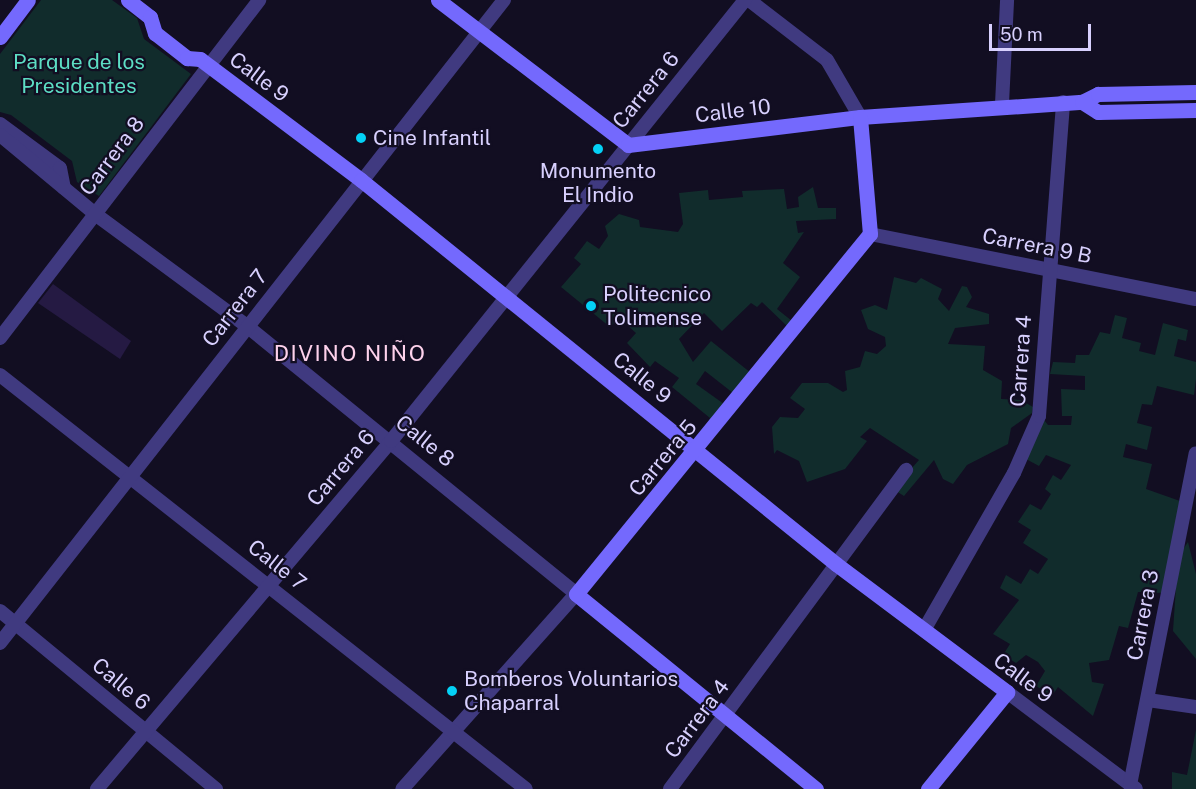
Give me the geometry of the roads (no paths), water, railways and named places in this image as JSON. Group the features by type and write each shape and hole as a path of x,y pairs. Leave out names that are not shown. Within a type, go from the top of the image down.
{"main road":[{"path":"0,37 28,0"},
{"name":"Calle 9","path":"128,0 150,17 155,33 188,58 207,64 361,180 836,564 1007,692"},
{"path":"438,0 628,145"},
{"path":"1082,102 1098,94 1196,92"},
{"path":"1082,102 1098,112 1196,110"},
{"name":"Calle 10","path":"628,145 860,117 1002,104 1082,102"},
{"path":"860,117 870,234"},
{"name":"Carrera 5","path":"576,594 697,450 870,234"},
{"name":"Calle 8","path":"576,594 728,714 816,789"},
{"path":"928,789 1007,692"}],"street":[{"name":"Carrera 8","path":"0,339 207,64 259,0"},
{"name":"Carrera 7","path":"0,643 504,0"},
{"path":"747,0 827,60 860,117"},
{"name":"Carrera 6","path":"97,789 391,441 747,0"},
{"path":"1002,104 1007,0"},
{"name":"Carrera 4","path":"924,630 1014,473 1039,416 1047,269 1063,102"},
{"path":"0,124 60,168 64,188"},
{"name":"Calle 8","path":"0,135 95,214 248,327 391,441 576,594"},
{"name":"Carrera 9 B","path":"870,234 1196,299"},
{"name":"Calle 7","path":"0,375 454,730 526,789"},
{"name":"Carrera 3","path":"1133,787 1196,453"},
{"name":"Carrera 4","path":"670,789 728,714 906,471"},
{"name":"Carrera 5","path":"402,789 576,594"},
{"name":"Calle 6","path":"0,611 216,789"},
{"name":"Calle 9","path":"1007,692 1133,787"},
{"path":"1148,700 1196,707"}],"place":[{"name":"Cine Infantil","path":"361,138"},
{"name":"Monumento El Indio","path":"598,149"},
{"name":"Politecnico Tolimense","path":"591,306"},
{"name":"Bomberos Voluntarios Chaparral","path":"452,691"}],"district":[{"name":"DIVINO NIÑO","path":"350,354"}],"park label":[{"name":"Parque de los Presidentes","path":"79,74"}]}
